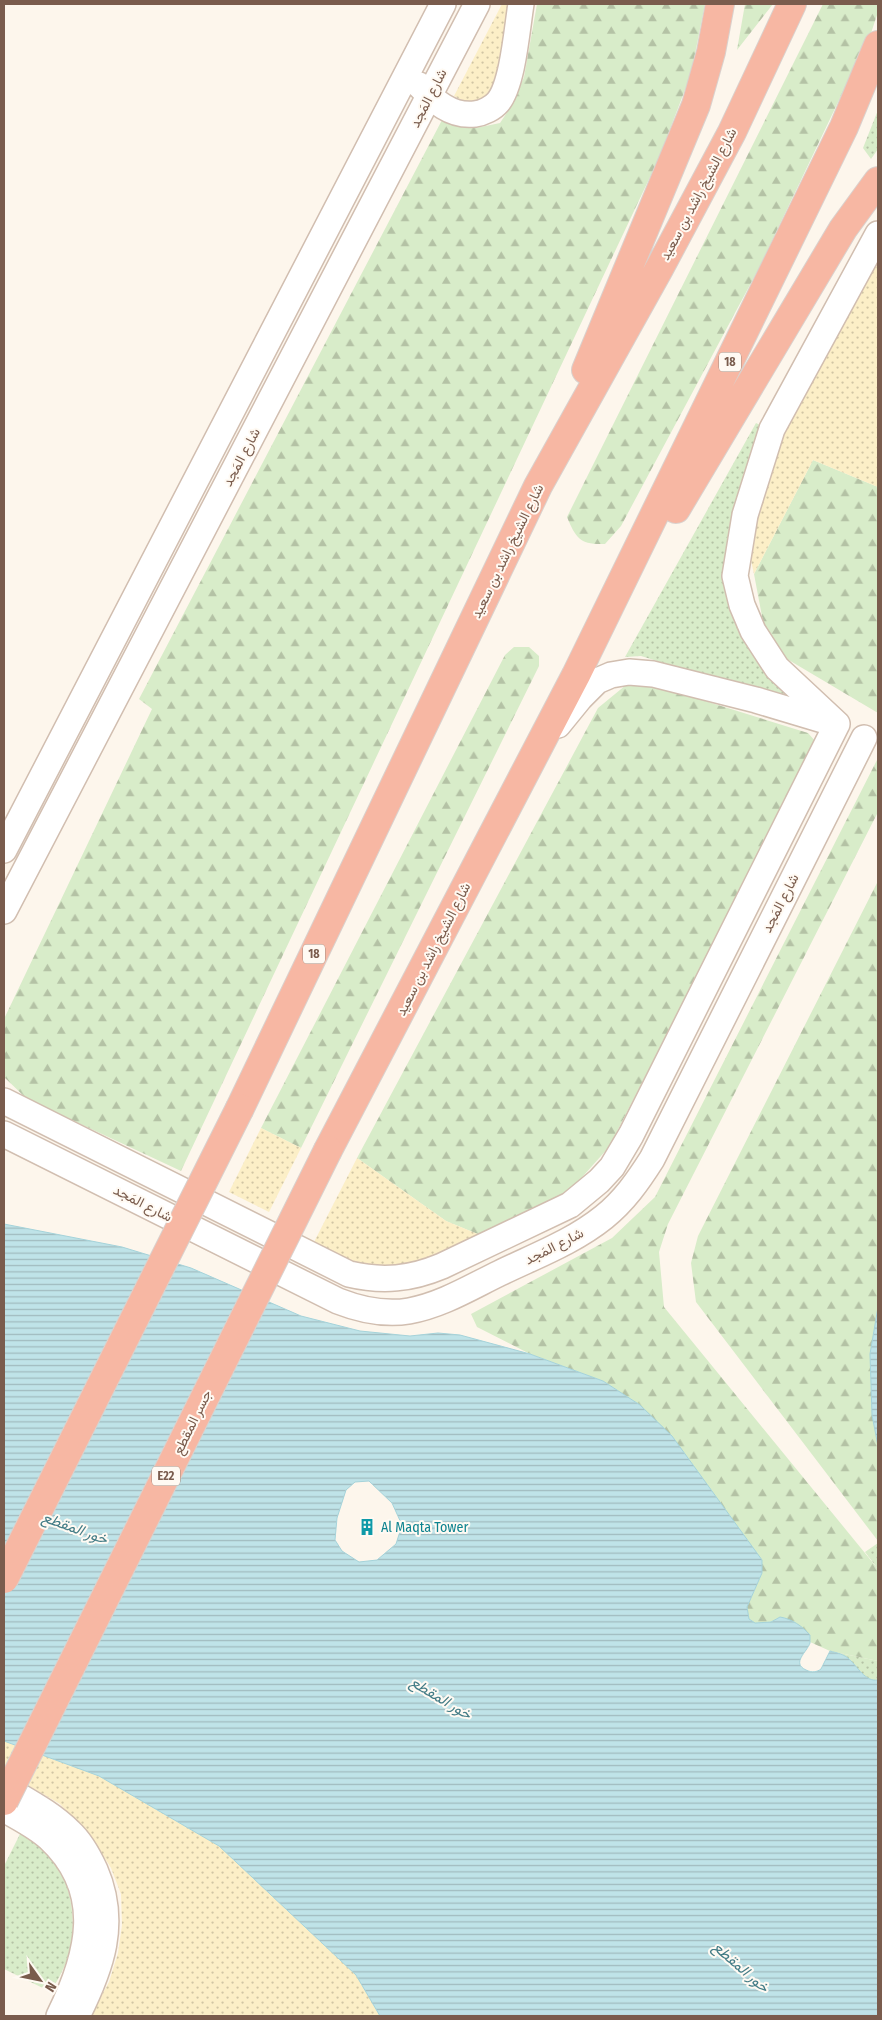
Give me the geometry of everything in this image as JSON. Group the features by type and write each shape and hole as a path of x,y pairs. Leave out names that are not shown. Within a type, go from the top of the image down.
{"highway":[{"path":"538,486 696,105 711,52 720,4"},
{"name":"شارع الشيخ راشد بن سعيد","path":"4,1579 240,1108 538,486 678,235 732,132 792,4"},
{"name":"شارع الشيخ راشد بن سعيد","path":"328,1150 576,675 840,136 878,45"},
{"path":"576,675 838,238 878,181"},
{"name":"جسر المقطع","path":"4,1801 328,1150"}],"street":[{"path":"4,850 443,4"},
{"name":"شارع المَجد","path":"4,911 477,4"},
{"path":"407,72 430,96 455,113 466,115 478,114 489,110 499,102 509,78 521,4"},
{"path":"837,724 777,668 753,631 742,605 735,576 745,515 772,429 878,234"},
{"path":"536,752 580,698 597,681 611,675 628,672 653,674 756,700 837,724 871,741"},
{"name":"شارع المَجد","path":"4,1101 331,1267 349,1274 387,1280 425,1273 442,1266 570,1205 586,1194 612,1167 631,1135 837,724"},
{"name":"شارع المَجد","path":"4,1134 338,1301 355,1307 390,1312 408,1311 442,1302 574,1237 605,1216 631,1190 652,1159 871,741"},
{"path":"4,1787 50,1814 72,1833 89,1856 100,1883 106,1911 106,1936 102,1958 95,1978 77,2016"},
{"path":"4,1809 34,1827 59,1848 69,1861 82,1890 87,1919 84,1954 71,1991 59,2016"}],"green space":[{"path":"537,4 705,4 691,74 659,158 181,1171 27,1099 4,1077 4,1019 152,709 139,699 442,120 476,128 500,123 512,105 524,77"},
{"path":"745,4 773,4 737,50"},
{"path":"823,4 878,4 878,12 871,33 759,268 621,526 605,544 585,542 573,531 567,517"},
{"path":"878,110 878,149 871,159 863,148"},
{"path":"756,423 764,427 726,577 795,692 789,702 641,656 625,657"},
{"path":"813,460 878,487 878,713 787,659 764,627 754,574"},
{"path":"514,647 529,647 539,656 539,666 301,1148 261,1128 505,655"},
{"path":"650,684 808,733 816,742 609,1147 568,1193 480,1235 446,1221 357,1158 598,708 626,685"},
{"path":"877,760 878,812 668,1224 659,1252 664,1307 878,1569 878,1661 830,1651 810,1642 810,1635 780,1617 771,1622 754,1623 749,1619 747,1607 762,1573 640,1405 603,1381 530,1354 477,1327 471,1314 612,1238 655,1197"},
{"path":"878,881 878,1307 870,1354 872,1415 878,1446 878,1541 696,1302 691,1263 698,1236"},
{"path":"878,1543 878,1569 865,1552"},
{"path":"830,1651 878,1661 878,1680 869,1679 845,1656"},
{"path":"21,1832 41,1847 58,1866 70,1898 73,1922 71,1946 68,1957 51,1992 4,1969 4,1866"}],"sand":[{"path":"502,4 515,4 500,87 484,99 467,103 454,96"},
{"path":"878,253 878,487 813,460 754,574 747,543 778,441"},
{"path":"261,1128 301,1148 269,1212 229,1192"},
{"path":"357,1158 446,1221 480,1235 426,1267 359,1265 313,1244"},
{"path":"4,1741 99,1776 219,1846 356,1975 380,2016 90,2016 109,1982 118,1953 122,1925 121,1894 111,1868 94,1841 60,1804 4,1771"}],"water":[{"name":"خور المقطع","path":"4,1224 122,1247 191,1268 301,1316 360,1331 410,1336 438,1333 460,1335 530,1354 603,1381 640,1405 672,1436 762,1560 762,1573 747,1607 749,1619 755,1623 771,1622 780,1617 793,1621 804,1629 810,1635 810,1643 801,1657 800,1664 810,1672 821,1669 830,1651 845,1656 869,1679 878,1680 878,2016 380,2016 356,1975 219,1846 99,1776 4,1741","holes":["369,1481 392,1503 402,1525 396,1544 377,1560 359,1562 342,1551 335,1540 337,1518 346,1490 355,1482"]},
{"path":"878,1307 878,1446 872,1415 870,1354"}],"place":[{"name":"Al Maqta Tower","path":"367,1527"}]}
